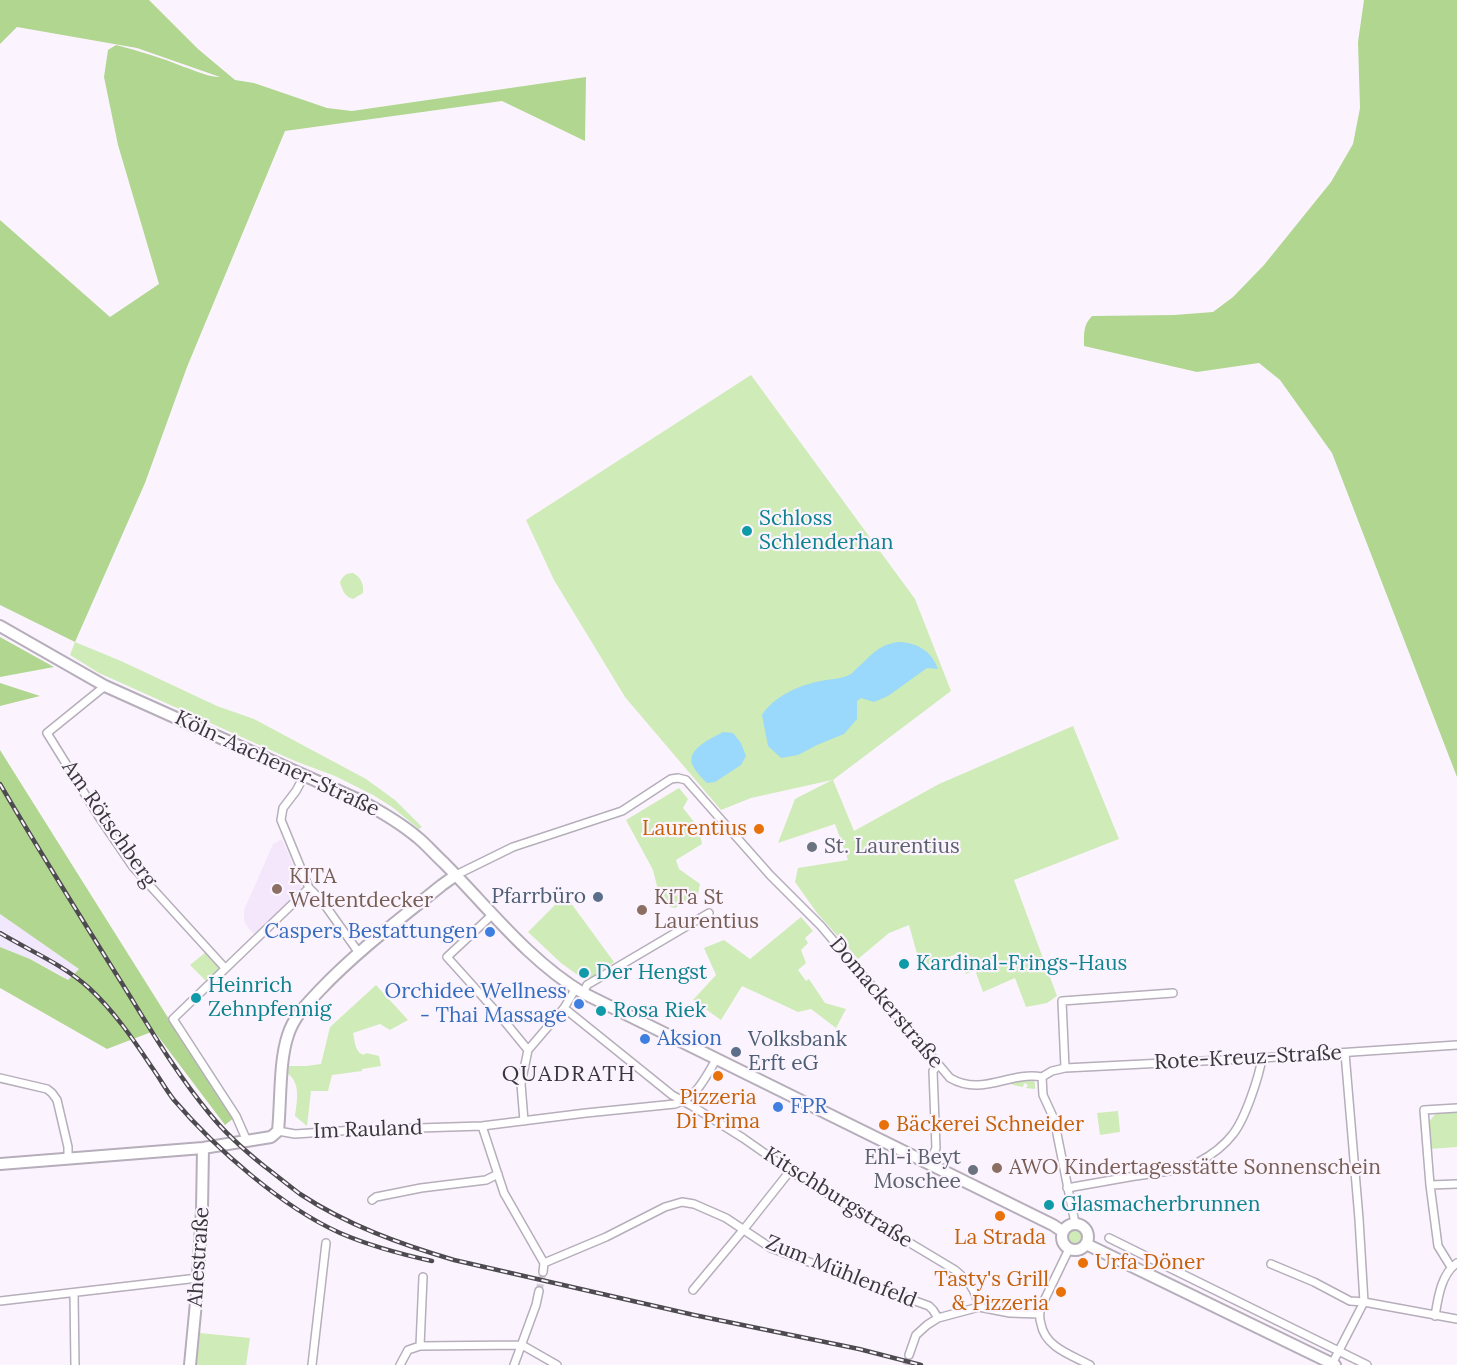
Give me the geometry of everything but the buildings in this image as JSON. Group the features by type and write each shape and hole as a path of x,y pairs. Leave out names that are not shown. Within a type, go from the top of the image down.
{"main road":[{"name":"Köln-Aachener-Straße","path":"0,626 105,686 388,815 418,838 546,966 580,991 1053,1225 1062,1232"},
{"path":"278,1131 283,1056 288,1035 297,1015 334,975 456,875"},
{"name":"Im Rauland","path":"0,1164 203,1149 271,1137 278,1131"},
{"name":"Ahestraße","path":"190,1365 198,1278 203,1149"},
{"path":"1075,1223 1087,1232 1088,1240 1080,1249 1073,1250 1061,1240 1062,1232 1067,1226 1075,1223"},
{"path":"1086,1244 1334,1364"}],"street":[{"name":"Am Rötschberg","path":"105,686 47,734 133,867 225,968"},
{"path":"304,776 283,808 280,820 309,888 322,901 359,953"},
{"name":"Domackerstraße","path":"456,875 513,847 622,811 671,779 686,780 770,875 821,926 950,1078 973,1085 985,1085 1026,1075 1042,1077"},
{"path":"246,1141 236,1116 173,1019 309,888"},
{"path":"524,1121 521,1084 528,1050 564,1008 588,985 709,913"},
{"path":"493,914 447,957 528,1050"},
{"path":"1065,1068 1062,1000 1173,993"},
{"name":"Kitschburgstraße","path":"564,1008 672,1095 743,1138 790,1171 955,1270 969,1282 975,1291 979,1307"},
{"name":"Rote-Kreuz-Straße","path":"1042,1077 1052,1071 1065,1068 1457,1045"},
{"path":"1334,1364 1364,1302 1345,1053"},
{"path":"684,1102 699,1088 717,1058"},
{"path":"1067,1188 1174,1170 1195,1164 1217,1150 1233,1134 1241,1118 1254,1088 1262,1058"},
{"path":"929,1164 936,1148 933,1071 938,1065"},
{"path":"1042,1077 1043,1095 1053,1119 1075,1223"},
{"path":"0,1078 47,1089 52,1093 57,1100 69,1159"},
{"name":"Im Rauland","path":"278,1131 295,1134 482,1126 684,1102"},
{"path":"1435,1316 1444,1280 1454,1265 1438,1246 1424,1110 1457,1108"},
{"path":"482,1126 504,1193 544,1263 543,1272"},
{"path":"693,1290 790,1171"},
{"path":"372,1200 376,1197 421,1188 486,1180 498,1174"},
{"path":"1430,1185 1457,1184"},
{"name":"Zum Mühlenfeld","path":"544,1263 606,1237 665,1207 682,1202 694,1204 726,1218 771,1248 929,1306 938,1318"},
{"path":"1109,1238 1367,1365"},
{"path":"312,1365 326,1243"},
{"path":"1069,1249 1041,1305 1039,1314 1044,1334 1052,1344 1090,1365"},
{"path":"1131,1265 1143,1256"},
{"path":"1271,1263 1350,1301 1457,1319"},
{"path":"420,1346 423,1277"},
{"path":"0,1301 198,1278"},
{"path":"514,1365 539,1291"},
{"path":"74,1293 75,1365"},
{"path":"909,1355 916,1335 927,1324 938,1318 979,1307 1010,1314 1039,1314"},
{"path":"400,1365 408,1350 420,1346 522,1345 557,1365"}],"shaded area":[{"name":"KITA Weltentdecker","path":"282,839 302,886 300,891 255,935 244,921 244,910 273,844"},
{"path":"0,914 79,969 68,980 30,959 0,947"}],"green space":[{"path":"0,0 149,0 198,49 235,80 254,83 327,108 352,111 586,77 585,141 502,101 285,131 187,367 145,483 75,642 0,605 0,220 110,317 159,284 118,145 104,77 108,50 116,45 207,75 220,77 137,48 17,27 0,44"},
{"path":"1364,0 1457,0 1457,777 1332,453 1280,380 1259,363 1197,372 1084,346 1086,326 1092,316 1213,312 1233,297 1264,265 1331,182 1353,144 1360,108 1358,42"},
{"path":"751,375 915,599 951,691 833,780 854,831 939,784 1073,726 1119,839 1014,880 1057,996 1047,1003 1026,1007 1015,978 983,992 975,970 966,974 957,954 916,969 919,961 909,925 889,933 858,959 817,913 795,882 798,868 848,860 835,824 778,843 795,799 832,780 751,798 721,810 625,697 554,580 526,520"},
{"path":"353,573 360,579 363,593 353,599 344,593 340,582 345,575"},
{"path":"0,637 54,667 0,677"},
{"path":"75,642 217,706 254,719 366,779 395,800 422,827 419,829 373,795 335,776 295,761 99,673 70,655"},
{"path":"67,657 110,681 188,716 186,718 112,685"},
{"path":"0,683 40,696 0,706"},
{"path":"0,750 172,1024 234,1118 225,1125 154,1031 107,1049 0,988 0,947 30,959 68,980 79,969 0,914"},
{"path":"679,788 688,799 683,808 699,828 702,844 676,860 679,869 700,884 698,895 675,908 670,907 657,886 653,870 626,820"},
{"path":"565,895 614,962 586,981 561,963 528,932"},
{"path":"801,917 813,931 805,938 808,943 801,950 806,963 798,970 806,981 809,979 825,1003 846,1009 836,1028 811,1009 798,1012 742,986 721,1020 693,1000 716,975 704,948 724,940 750,959"},
{"path":"206,952 221,968 206,981 190,965"},
{"path":"376,985 408,1020 390,1030 380,1024 353,1033 359,1052 364,1055 366,1053 379,1056 381,1066 332,1075 328,1091 311,1091 307,1126 295,1116 297,1093 295,1082 288,1074 289,1066 321,1064 330,1027"},
{"path":"1020,1079 1033,1080 1035,1089 1026,1088 1028,1085 1024,1083 1023,1087 1009,1082"},
{"path":"1118,1111 1120,1132 1100,1135 1097,1113"},
{"path":"1457,1111 1457,1147 1429,1149 1428,1123 1436,1113"},
{"path":"1074,1228 1080,1231 1083,1237 1080,1243 1074,1246 1068,1243 1065,1237 1068,1231"},
{"path":"200,1333 250,1338 246,1365 196,1365"}],"water":[{"path":"898,642 922,649 932,657 938,669 927,668 888,696 874,702 861,698 857,701 857,719 844,734 798,755 781,758 768,746 762,715 773,702 805,685 850,675 879,649"},
{"path":"723,732 733,733 741,743 746,756 741,765 715,782 707,783 695,769 691,758 697,748"}],"tunnel":[{"path":"539,1291 543,1272"},
{"path":"906,1365 909,1355"}],"railway":[{"path":"0,784 73,905 184,1080 228,1134 300,1194 374,1233 454,1260 694,1315 859,1349 921,1365"},
{"path":"0,933 58,965 89,988 123,1026 171,1096 191,1119 230,1157 273,1192 318,1222 340,1233 385,1249 432,1261"}],"place":[{"name":"Schloss Schlenderhan","path":"747,531"},
{"name":"Laurentius","path":"759,829"},
{"name":"St. Laurentius","path":"812,847"},
{"name":"KITA Weltentdecker","path":"277,889"},
{"name":"Pfarrbüro","path":"598,897"},
{"name":"KiTa St Laurentius","path":"642,910"},
{"name":"Caspers Bestattungen","path":"490,932"},
{"name":"Kardinal-Frings-Haus","path":"904,964"},
{"name":"Der Hengst","path":"584,973"},
{"name":"Heinrich Zehnpfennig","path":"196,998"},
{"name":"Orchidee Wellness - Thai Massage","path":"579,1004"},
{"name":"Rosa Riek","path":"601,1011"},
{"name":"Aksion","path":"645,1039"},
{"name":"Volksbank Erft eG","path":"736,1052"},
{"name":"Pizzeria Di Prima","path":"718,1076"},
{"name":"FPR","path":"778,1107"},
{"name":"Bäckerei Schneider","path":"884,1125"},
{"name":"AWO Kindertagesstätte Sonnenschein","path":"997,1168"},
{"name":"Ehl-i Beyt Moschee","path":"973,1170"},
{"name":"Glasmacherbrunnen","path":"1049,1205"},
{"name":"La Strada","path":"1000,1216"},
{"name":"Urfa Döner","path":"1083,1263"},
{"name":"Tasty's Grill & Pizzeria","path":"1061,1292"}],"district":[{"name":"QUADRATH","path":"569,1075"}]}
